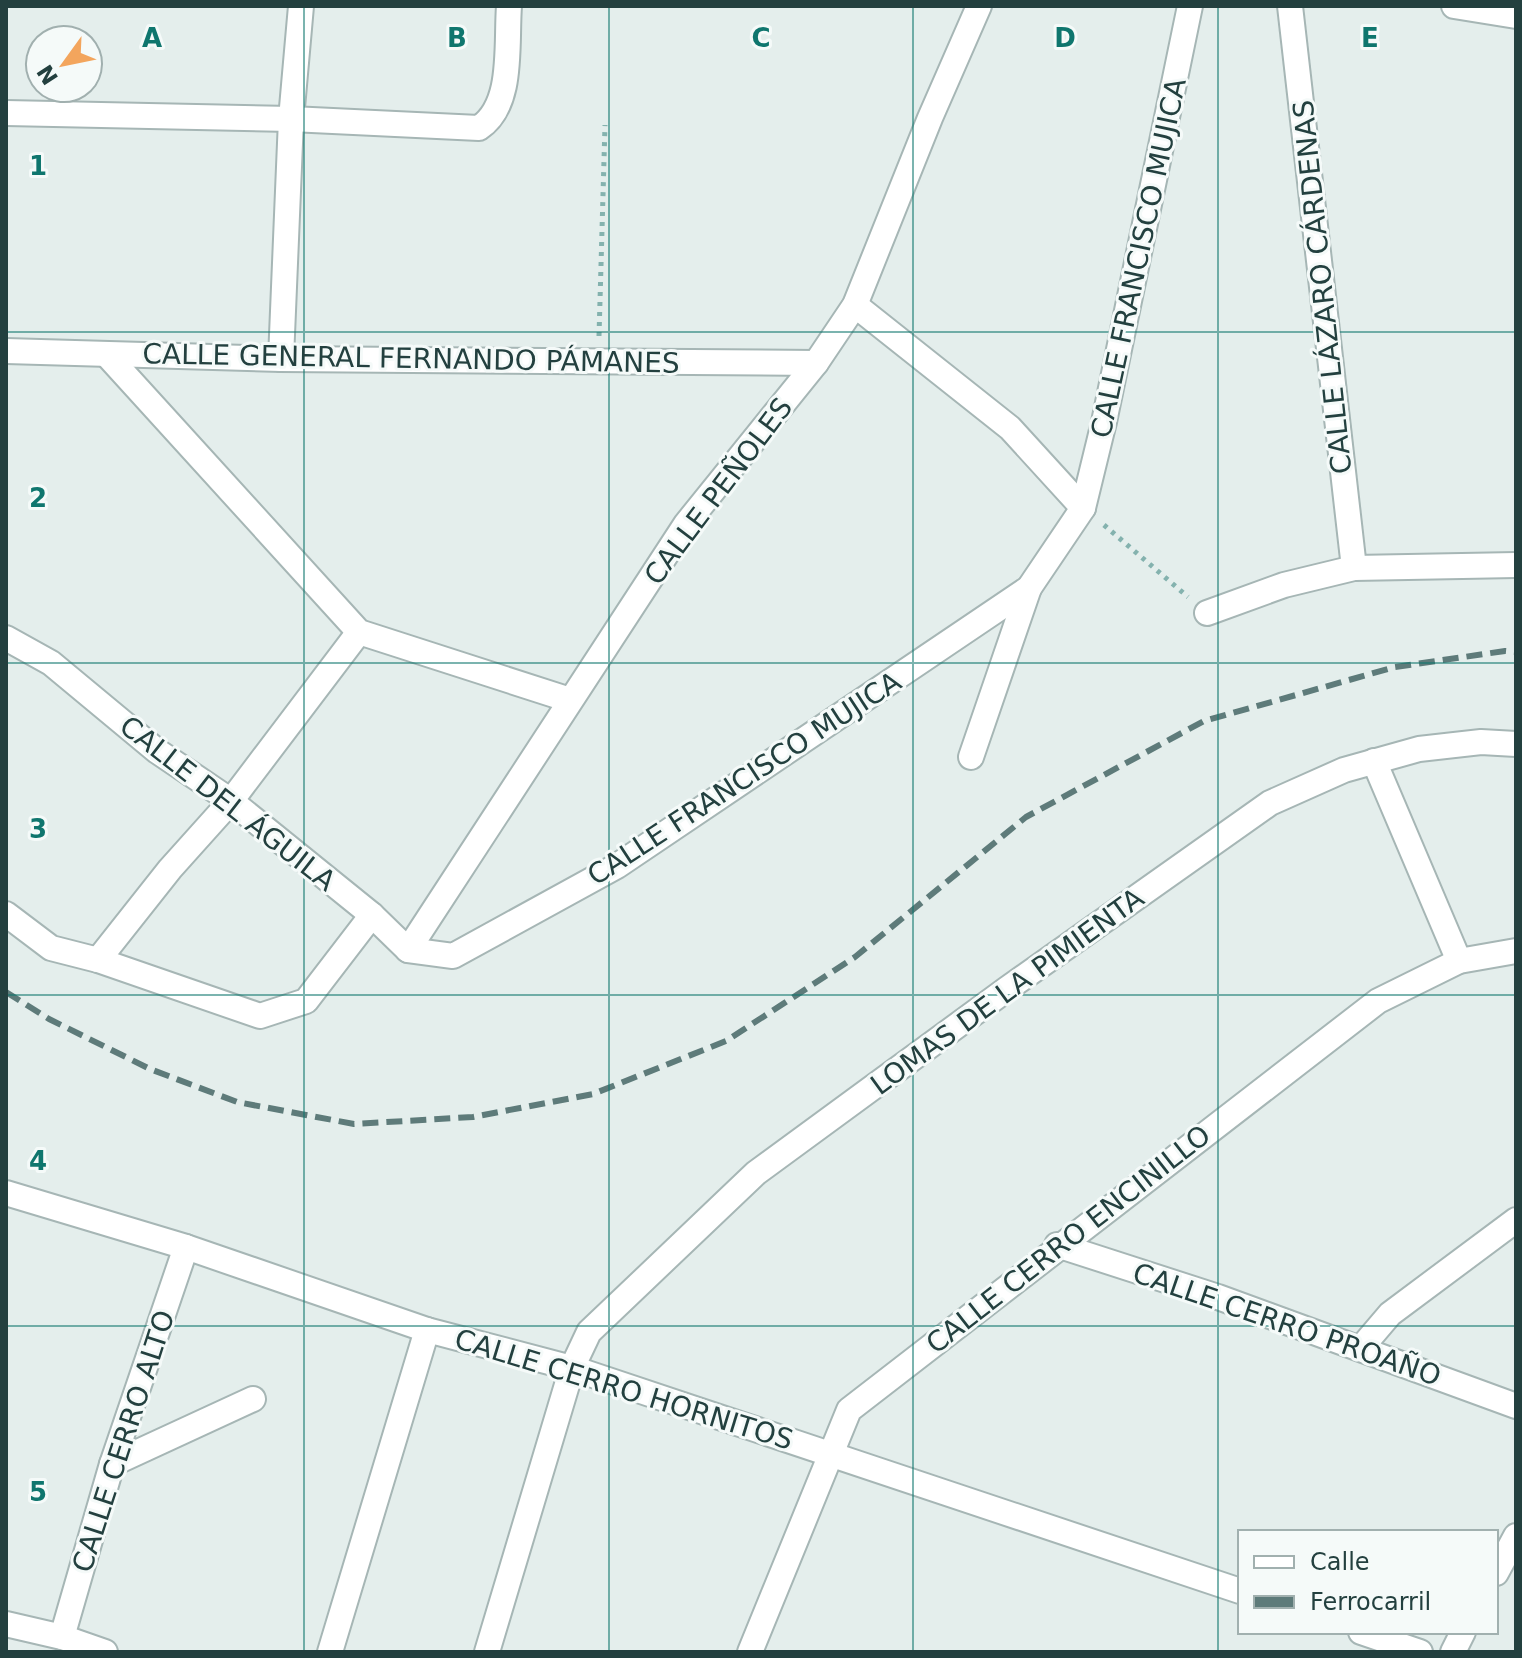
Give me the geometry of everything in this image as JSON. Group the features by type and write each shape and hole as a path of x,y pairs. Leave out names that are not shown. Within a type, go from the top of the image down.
{"street":[{"path":"281,359 291,119 301,6"},
{"path":"6,113 291,119 479,128 493,119 502,98 509,6"},
{"name":"CALLE PEÑOLES","path":"408,950 686,524 816,363 855,305 979,6"},
{"name":"CALLE FRANCISCO MUJICA","path":"971,757 1029,588 1083,508 1104,422 1190,6"},
{"name":"CALLE LÁZARO CÁRDENAS","path":"1290,6 1354,568"},
{"path":"1454,6 1516,16"},
{"path":"855,305 1010,428 1083,508"},
{"name":"CALLE GENERAL FERNANDO PÁMANES","path":"6,351 281,359 816,363"},
{"path":"107,355 359,632 570,700"},
{"path":"1207,613 1284,585 1354,568 1516,565"},
{"name":"CALLE FRANCISCO MUJICA","path":"408,950 453,956 617,866 1029,588"},
{"path":"98,960 170,869 231,801 359,632"},
{"name":"CALLE DEL ÁGUILA","path":"6,638 51,663 157,751 231,801 372,915 408,950"},
{"name":"LOMAS DE LA PIMIENTA","path":"487,1652 572,1368 589,1332 756,1173 1007,989 1270,803 1374,761 1481,742 1516,744"},
{"path":"1374,761 1459,961"},
{"path":"6,914 51,948 98,960 260,1016 306,1001 372,915"},
{"name":"CALLE CERRO ENCINILLO","path":"750,1652 849,1410 1057,1245 1378,1001 1459,961 1516,951"},
{"name":"CALLE CERRO HORNITOS","path":"6,1193 186,1247 427,1330 572,1368 1238,1590"},
{"path":"1361,1348 1390,1314 1516,1220"},
{"name":"CALLE CERRO PROAÑO","path":"1057,1245 1361,1348 1516,1406"},
{"name":"CALLE CERRO ALTO","path":"62,1637 112,1464 186,1247"},
{"path":"330,1652 427,1330"},
{"path":"112,1464 253,1399"},
{"path":"1498,1569 1516,1536"},
{"path":"6,1624 62,1637 105,1652"},
{"path":"1367,1634 1420,1652"},
{"path":"1453,1652 1462,1634"}],"path":[{"path":"599,360 605,125"},
{"path":"1083,508 1207,613"}],"railway":[{"path":"6,992 49,1019 150,1069 237,1102 354,1124 473,1117 593,1094 726,1041 855,957 1026,817 1204,721 1395,667 1516,652"}]}
